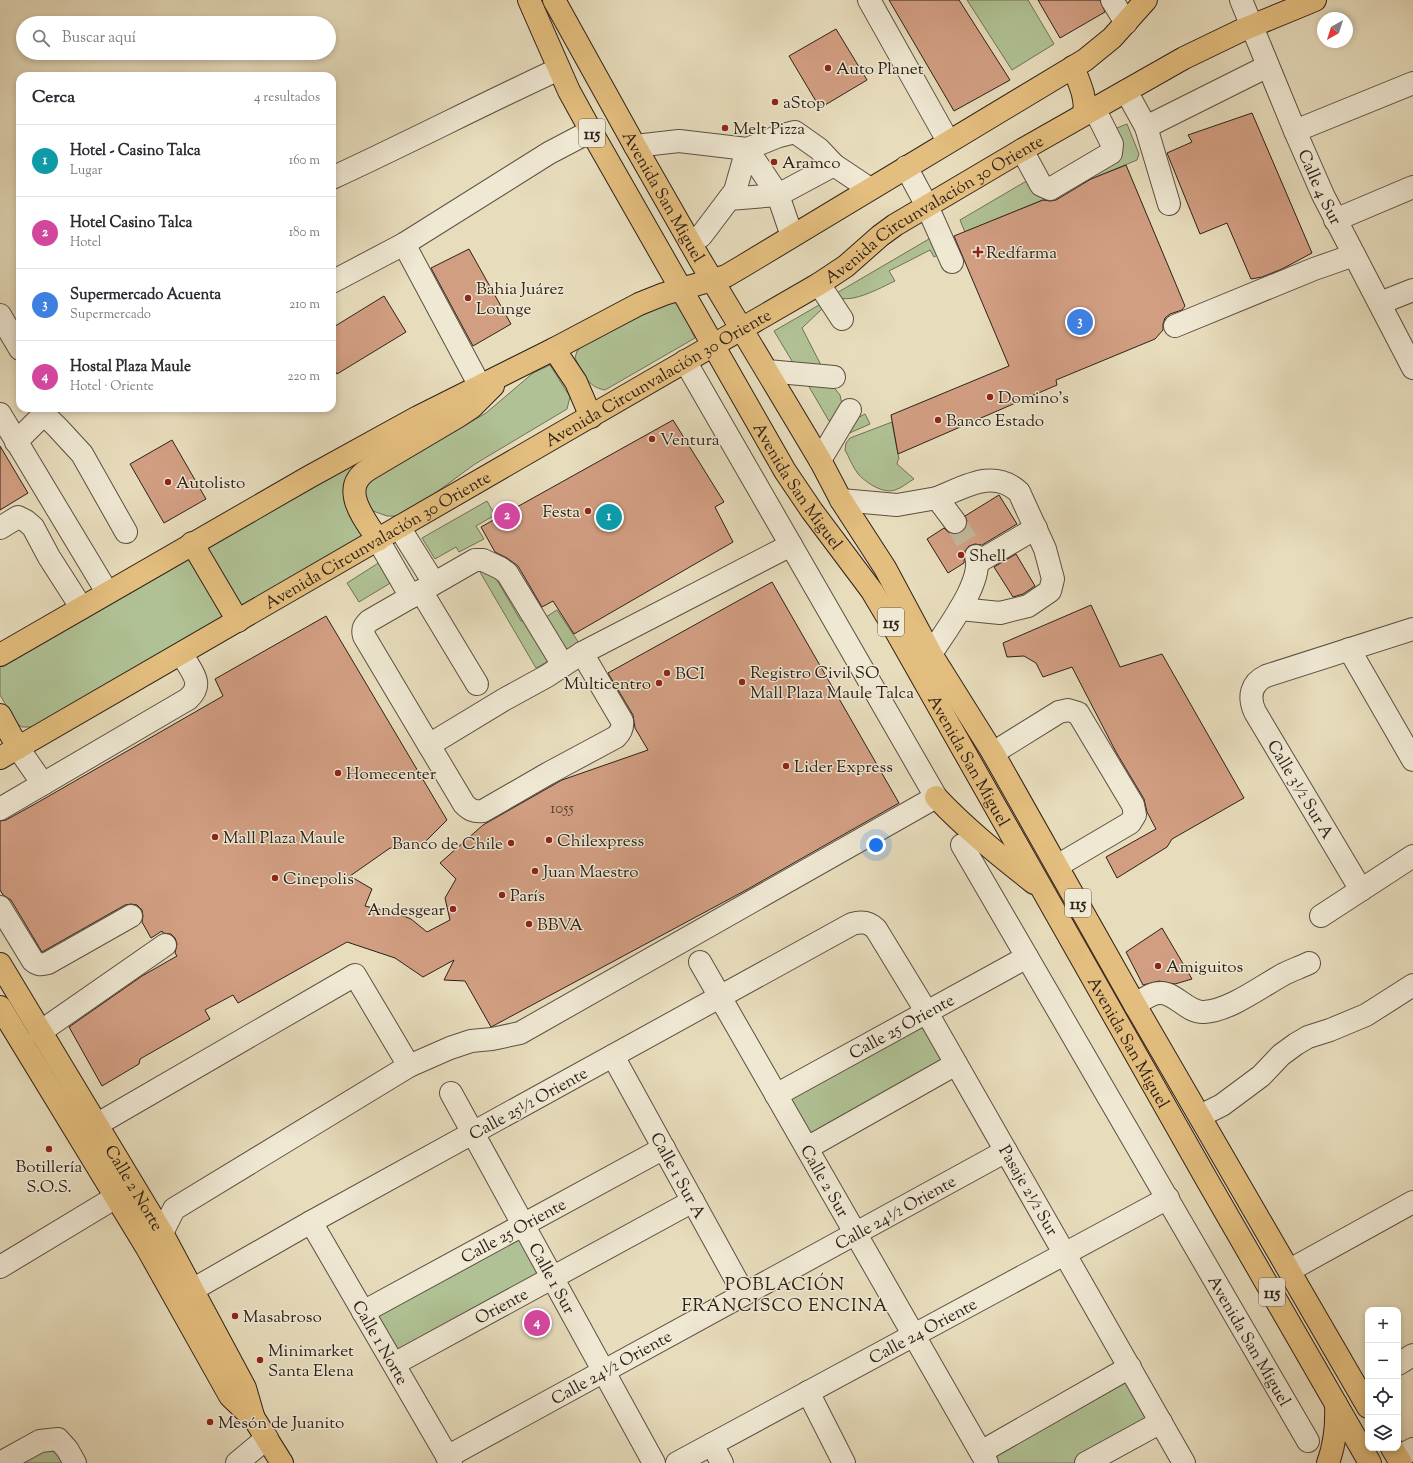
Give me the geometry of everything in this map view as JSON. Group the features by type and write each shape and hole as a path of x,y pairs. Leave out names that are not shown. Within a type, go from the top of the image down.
{"main road":[{"name":"Avenida San Miguel","path":"529,0 559,69 591,131 798,491 857,570 885,612 1336,1404 1383,1457"},
{"name":"Avenida San Miguel","path":"554,0 690,242 820,460 841,500 885,568 931,654 992,753 1135,1005 1365,1402"},
{"path":"0,655 192,543 367,444 639,304 712,279 726,276 1096,52 1112,38 1146,0"},
{"name":"Avenida Circunvalación 30 Oriente","path":"9,753 819,284 846,266 880,236 927,206 1089,111 1184,58 1252,26 1315,0"},
{"path":"1073,67 1082,92 1085,108 1089,111"},
{"path":"554,349 576,382 591,417"},
{"path":"378,540 354,497 354,490 359,478 369,469 472,407 485,395 502,374"},
{"path":"192,543 238,621"},
{"path":"0,714 9,753"},
{"path":"936,797 950,812 986,844 1043,890"},
{"name":"Calle 2 Norte","path":"0,964 162,1233 245,1388 255,1420"},
{"name":"Calle 2 Norte","path":"0,1007 147,1248 230,1396 255,1420 282,1463"},
{"path":"1328,1463 1335,1435 1337,1417 1336,1404"}],"street":[{"path":"869,0 948,141"},
{"path":"1112,0 1126,23"},
{"name":"Calle 4 Sur","path":"1242,0 1313,173 1335,220 1413,368"},
{"path":"1146,127 1268,66"},
{"path":"336,176 390,152 519,87 559,69"},
{"path":"1295,131 1413,84"},
{"path":"1126,90 1146,127 1169,204"},
{"path":"1022,150 1042,184 1050,189 1111,153 1112,144 1089,111"},
{"path":"336,280 404,244 550,153 591,131"},
{"path":"635,146 680,141 747,149 779,136 795,132 819,149 834,165 870,189"},
{"path":"747,149 778,195 792,236"},
{"path":"690,242 701,236 735,191 747,149"},
{"path":"729,199 778,195 834,165"},
{"path":"906,167 927,206 952,262"},
{"path":"1335,220 1413,188"},
{"path":"404,244 480,386"},
{"path":"1175,326 1314,269 1354,255"},
{"path":"819,284 842,319"},
{"path":"1380,303 1413,290"},
{"path":"0,315 16,342"},
{"name":"Avenida San Miguel","path":"685,362 936,797"},
{"path":"767,372 834,377"},
{"path":"820,460 850,410"},
{"path":"16,442 44,412"},
{"path":"46,412 82,454 126,532"},
{"path":"0,414 68,526 74,527 81,532 91,545 96,556 95,561 90,564 107,592"},
{"path":"841,500 897,505 937,498 983,480 1002,481 1012,485 1019,492 1045,549 1053,579 1050,591 1028,606 1000,613 960,609"},
{"path":"937,498 955,522"},
{"path":"0,528 18,517 33,527 69,590 81,607"},
{"path":"399,527 422,590 477,684"},
{"path":"931,654 967,599 975,576 977,559 1036,528"},
{"path":"378,540 422,590"},
{"path":"429,745 582,653 791,545"},
{"path":"563,665 507,573 483,560 475,560 369,621 364,626 362,632 464,804 469,809 476,812 483,811 548,773 616,737 620,733 623,726 622,721 582,653"},
{"path":"1413,629 1349,649 1413,760"},
{"name":"Calle 3½ Sur A","path":"1349,649 1266,676 1253,687 1250,699 1255,712 1361,890"},
{"path":"0,809 193,695 197,682 182,654"},
{"path":"992,753 1059,712 1068,710 1078,713 1133,805 1135,816 1130,823 1056,866"},
{"path":"9,753 43,784"},
{"path":"162,1233 174,1209 409,1066 450,1048 471,1041 507,1037 520,1033 936,797"},
{"name":"Avenida San Miguel","path":"962,845 1308,1441"},
{"path":"1321,916 1413,856"},
{"path":"0,907 33,961 42,965 131,916"},
{"name":"Calle 25½ Oriente","path":"192,1290 311,1222 852,924 867,923"},
{"name":"Pasaje 2½ Sur","path":"867,923 876,929 926,1011 1066,1253 1184,1463"},
{"path":"40,1032 165,945"},
{"name":"Calle 25 Oriente","path":"776,1094 1027,957"},
{"name":"Calle 2 Sur","path":"700,962 984,1458"},
{"path":"1135,1005 1152,995 1161,993 1173,997 1192,1010 1203,1012 1216,1010 1230,1006 1286,974 1310,963"},
{"path":"96,1125 356,975 409,1066"},
{"path":"1200,1116 1222,1105 1261,1076 1281,1056 1296,1044 1308,1037 1330,1030 1366,1015 1413,985"},
{"name":"Calle 1 Sur A","path":"613,1056 744,1294"},
{"path":"806,1148 956,1064"},
{"name":"Calle 1 Sur","path":"450,1093 654,1463"},
{"name":"Calle 25 Oriente","path":"364,1312 664,1148"},
{"name":"Calle 24½ Oriente","path":"449,1460 604,1371 1006,1151"},
{"path":"0,1267 116,1197"},
{"name":"Calle 24 Oriente","path":"677,1463 1168,1198"},
{"name":"Oriente","path":"394,1364 693,1201"},
{"path":"1290,1270 1413,1202"},
{"name":"Calle 1 Norte","path":"311,1222 449,1460"},
{"path":"1401,1362 1413,1355"},
{"path":"984,1458 1130,1367"},
{"path":"808,1392 844,1463"},
{"path":"1086,1463 1161,1422"},
{"path":"237,1463 267,1438"},
{"path":"0,1463 40,1441 58,1440 67,1449 75,1463"},
{"path":"712,1444 722,1463"}],"green space":[{"path":"967,0 1028,0 1054,44 1012,70"},
{"path":"1127,124 1139,154 1137,160 1065,190 1122,155 1112,130"},
{"path":"1034,178 1045,199 965,232 960,220"},
{"path":"934,236 940,254 934,257 930,250 889,271 895,281 855,298 840,298 835,294"},
{"path":"677,300 695,338 605,390 590,383 583,374 575,358 577,351 582,346 651,311"},
{"path":"819,305 822,305 822,309 802,328 823,369 795,366 774,331"},
{"path":"550,365 570,397 567,409 475,464 423,502 400,516 387,516 373,511 365,498 365,485 376,477 486,413 533,373"},
{"path":"808,385 832,385 840,395 842,404 834,420 829,421"},
{"path":"865,414 870,424 845,435 850,422"},
{"path":"892,422 899,459 897,464 914,479 900,488 890,491 880,489 862,478 855,469 845,450 846,443 850,438"},
{"path":"373,450 376,454 355,466 347,476 344,495 360,530 362,539 34,727 22,727 17,724 0,695 0,666"},
{"path":"487,501 495,515 476,526 484,539 459,552 456,547 435,559 422,538"},
{"path":"380,562 392,582 359,602 347,583"},
{"path":"487,568 491,570 521,621 530,622 552,659 536,668 480,572"},
{"path":"557,610 579,643 567,650 546,617"},
{"path":"923,1024 942,1060 808,1136 787,1099"},
{"path":"518,1238 539,1276 393,1356 372,1319"},
{"path":"1124,1380 1148,1423 1074,1463 994,1463 990,1457"},
{"path":"39,1446 61,1451 68,1463 9,1463"}],"building":[{"path":"889,0 959,0 1010,80 954,111"},
{"path":"1038,0 1100,0 1105,12 1060,38"},
{"name":"Auto Planet","path":"836,29 867,80 820,108 789,56"},
{"path":"1252,113 1312,253 1282,269 1262,277 1251,279 1227,223 1200,234 1167,153 1192,142 1188,135"},
{"path":"1126,165 1185,306 1182,310 1170,314 1165,318 1163,330 1155,339 1056,380 1057,385 898,454 891,415 1009,366 954,236 1043,200 1056,200 1091,179"},
{"name":"Bahia Juárez Lounge","path":"469,249 511,324 473,346 431,268"},
{"path":"384,296 406,332 337,374 336,326"},
{"path":"673,420 724,502 715,507 733,542 574,634 553,601 542,607 518,566 495,552 481,527"},
{"name":"Autolisto","path":"172,440 206,499 164,523 130,464"},
{"path":"0,446 28,493 0,510"},
{"path":"999,495 1017,524 982,545 975,544 969,546 965,551 964,563 948,573 927,539 944,528 950,534 962,532 967,527 965,516"},
{"path":"1016,554 1035,586 1023,594 1013,597 994,567"},
{"name":"Mall Plaza Maule","path":"772,582 899,803 748,889 491,1027 465,981 444,980 454,960 423,977 395,958 347,942 238,1003 233,995 205,1010 210,1019 140,1059 139,1064 102,1086 69,1027 142,976 177,956 175,953 177,944 175,938 171,934 163,933 162,931 151,938 142,922 142,910 137,905 131,904 125,905 42,952 11,900 3,895 0,890 0,821 6,820 35,804 223,696 215,679 326,616 447,820 418,849 390,848 350,876 372,889 365,906 396,913 411,919 427,932 450,920 445,898 456,879 440,863 483,825 562,780 648,750 635,728 633,715 608,673"},
{"path":"1091,605 1120,667 1162,654 1244,798 1172,839 1167,847 1117,878 1106,857 1156,829 1147,812 1144,799 1116,752 1072,667 1043,677 1036,663 1024,656 1007,657 1003,643"},
{"name":"Amiguitos","path":"1162,928 1192,979 1175,984 1159,981 1143,985 1126,952"}],"tunnel":[{"path":"955,522 976,556"}],"place":[{"name":"Auto Planet","path":"828,68"},
{"name":"aStop","path":"775,102"},
{"name":"Melt Pizza","path":"725,128"},
{"name":"Aramco","path":"774,162"},
{"name":"Redfarma","path":"978,252"},
{"name":"Bahia Juárez Lounge","path":"468,298"},
{"name":"Supermercado Acuenta","path":"1080,322"},
{"name":"Domino's","path":"990,397"},
{"name":"Banco Estado","path":"938,420"},
{"name":"Ventura","path":"652,439"},
{"name":"Autolisto","path":"168,482"},
{"name":"Festa","path":"588,511"},
{"name":"Hotel Casino Talca","path":"507,516"},
{"name":"Hotel - Casino Talca","path":"609,517"},
{"name":"Shell","path":"961,555"},
{"name":"BCI","path":"667,673"},
{"name":"Registro Civil SO Mall Plaza Maule Talca","path":"742,682"},
{"name":"Multicentro","path":"659,683"},
{"name":"Lider Express","path":"786,766"},
{"name":"Homecenter","path":"338,773"},
{"name":"Mall Plaza Maule","path":"215,837"},
{"name":"Chilexpress","path":"549,840"},
{"name":"Banco de Chile","path":"511,843"},
{"name":"Juan Maestro","path":"535,871"},
{"name":"Cinepolis","path":"275,878"},
{"name":"París","path":"502,895"},
{"name":"Andesgear","path":"453,909"},
{"name":"BBVA","path":"529,924"},
{"name":"Amiguitos","path":"1158,966"},
{"name":"Botillería S.O.S.","path":"49,1149"},
{"name":"Masabroso","path":"235,1316"},
{"name":"Hostal Plaza Maule","path":"537,1323"},
{"name":"Minimarket Santa Elena","path":"260,1360"},
{"name":"Mesón de Juanito","path":"210,1422"}],"district":[{"name":"POBLACIÓN FRANCISCO ENCINA","path":"785,1294"}]}
